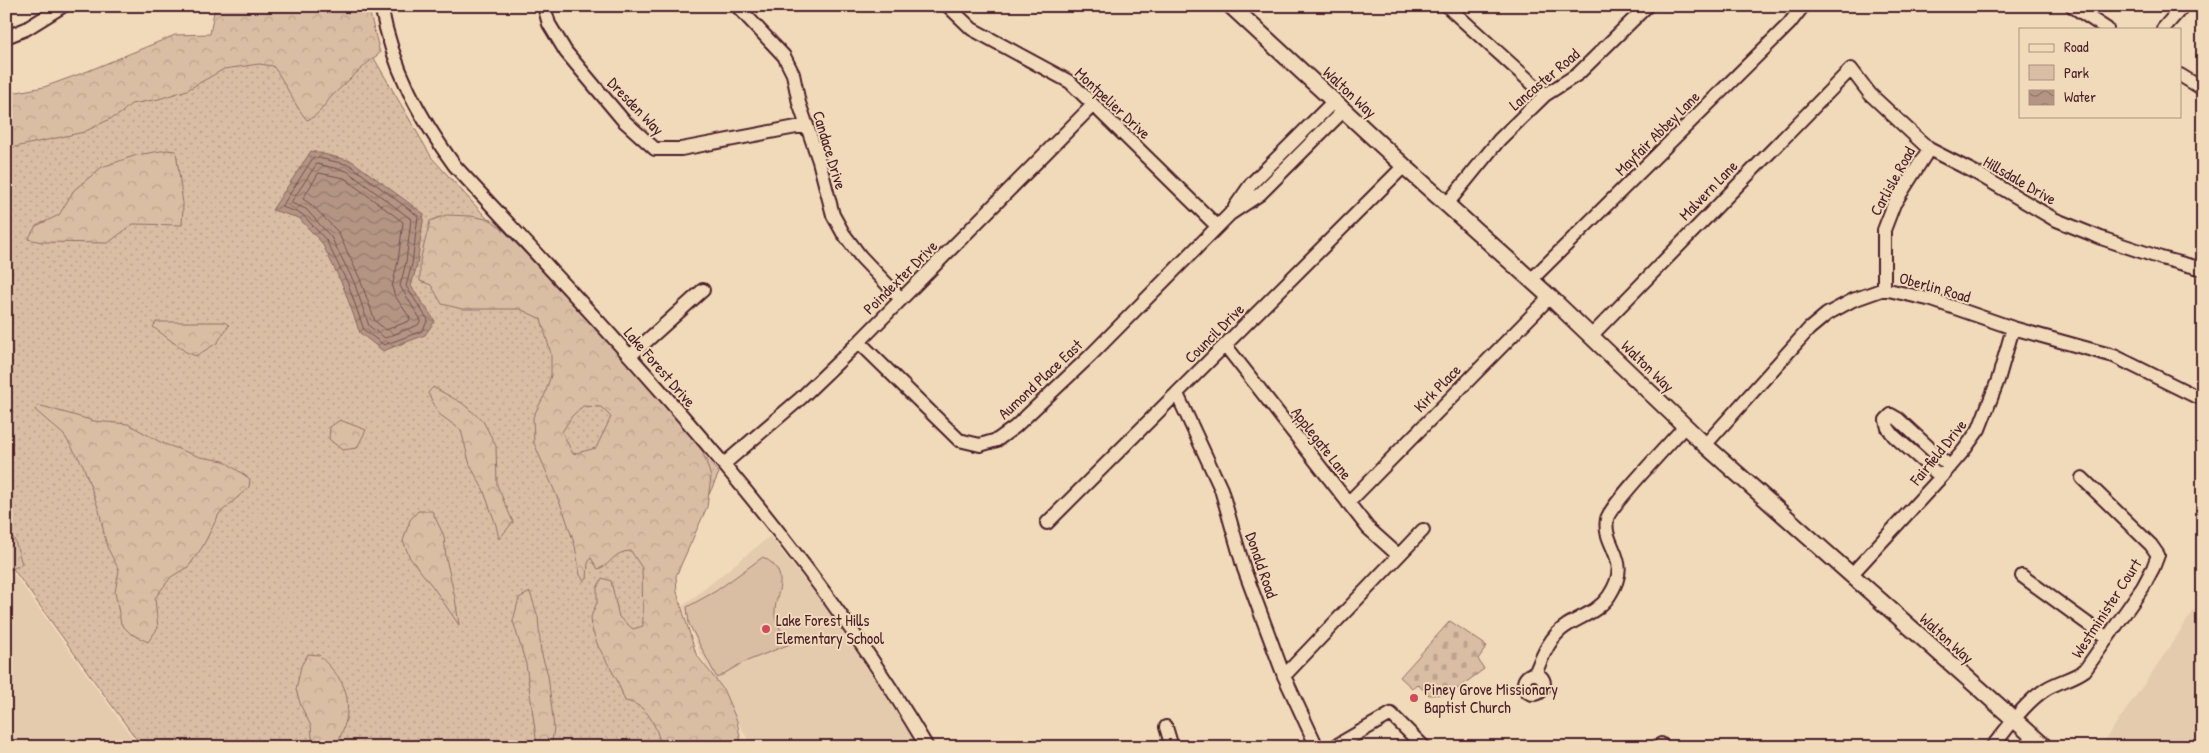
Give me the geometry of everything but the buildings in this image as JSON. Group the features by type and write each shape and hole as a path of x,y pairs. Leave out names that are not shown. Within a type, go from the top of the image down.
{"main road":[{"name":"Walton Way","path":"1232,6 1404,166 1550,297 1705,445 2045,747"}],"street":[{"path":"6,37 26,29 63,6"},
{"name":"Lake Forest Drive","path":"380,6 394,59 408,93 430,131 455,166 630,356 724,464 837,609 874,662 928,747"},
{"name":"Dresden Way","path":"544,6 549,24 566,52 623,120 655,149 681,149 807,125"},
{"name":"Candace Drive","path":"736,6 784,56 792,74 833,215 843,234 901,299"},
{"name":"Montpelier Drive","path":"948,6 972,29 1070,82 1217,226"},
{"name":"Lancaster Road","path":"1447,204 1499,140 1546,95 1578,74 1647,6"},
{"name":"Mayfair Abbey Lane","path":"1531,280 1790,24 1803,6"},
{"path":"2072,6 2105,28"},
{"path":"2164,28 2183,6"},
{"path":"1456,9 1546,95"},
{"name":"Hillsdale Drive","path":"1851,69 1881,105 1928,149 1978,174 2054,219 2101,238 2203,270"},
{"name":"Malvern Lane","path":"1591,336 1851,69"},
{"path":"2182,76 2203,89"},
{"name":"Poindexter Drive","path":"724,464 800,398 859,342 1093,105"},
{"name":"Aumond Place East","path":"859,342 959,440 980,445 989,442 1003,435 1039,405 1217,226 1230,214 1260,194 1339,106"},
{"name":"Carlisle Road","path":"1884,289 1884,230 1894,204 1928,149"},
{"name":"Council Drive","path":"1047,522 1122,446 1178,394 1404,166"},
{"name":"Oberlin Road","path":"1705,445 1815,324 1827,314 1853,300 1884,289 1932,300 2013,328 2114,356 2195,396 2203,397"},
{"path":"630,356 703,290"},
{"name":"Kirk Place","path":"1348,502 1550,297"},
{"name":"Fairfield Drive","path":"1851,575 1950,467 1979,429 1998,380 2013,328"},
{"name":"Applegate Lane","path":"1225,345 1368,528 1398,556"},
{"name":"Donald Road","path":"1178,394 1221,489 1244,569 1284,676 1317,747"},
{"path":"1941,477 1894,436 1888,428 1886,420 1891,415 1898,419 1950,467"},
{"path":"1535,674 1548,646 1559,633 1566,626 1590,614 1608,597 1618,577 1619,562 1607,530 1607,518 1645,470 1685,426"},
{"name":"Westminister Court","path":"1992,747 2037,696 2048,688 2076,677 2086,670 2106,637 2143,587 2158,555 2082,478"},
{"path":"1284,676 1423,530"},
{"path":"2022,576 2106,637"},
{"path":"1334,747 1391,714 1424,747"},
{"path":"1166,727 1172,747"}],"shaded area":[{"name":"Lake Forest Hills Elementary School","path":"770,536 824,605 889,699 918,747 752,747 699,652 683,606"},
{"path":"6,563 139,747 6,747"},
{"path":"2203,597 2203,747 2100,747 2151,674"}],"green space":[{"path":"215,6 368,6 380,53 332,96 318,113 307,120 273,66 259,64 224,69 187,90 159,99 131,104 120,114 84,132 6,149 6,94 44,87 175,35 210,34"},
{"path":"346,10 432,158 719,473 653,614 737,747 142,747 6,559 6,101"},
{"path":"167,150 176,151 183,204 182,225 133,224 108,243 42,242 28,239 36,226 59,215 74,190 102,167 137,155"},
{"path":"446,215 471,216 491,220 506,233 650,386 703,452 711,477 707,507 676,576 677,592 696,654 723,689 737,721 742,747 662,747 650,717 640,707 625,701 617,680 598,646 592,629 591,617 597,602 597,588 602,578 611,581 619,617 633,629 643,626 642,568 631,551 620,553 598,569 591,558 588,563 587,579 584,581 580,575 575,546 564,513 534,443 533,417 545,394 551,375 551,354 541,319 520,309 462,309 442,304 431,285 420,281 420,261 430,221","holes":["583,406 601,407 611,417 596,448 573,454 562,432 572,416"]},
{"path":"156,322 224,322 229,325 217,343 196,356 186,352 153,327"},
{"path":"433,387 462,403 483,421 496,446 497,485 513,522 499,539 483,489 470,465 461,430 439,414 428,393"},
{"path":"38,405 94,421 128,424 162,443 200,457 224,461 250,479 249,487 219,514 203,546 189,566 171,577 155,598 158,628 148,642 131,634 121,624 115,592 119,570 107,547 99,510 83,465 64,435 35,410"},
{"path":"340,420 366,430 357,448 342,450 329,439 330,427"},
{"path":"418,511 432,511 444,536 446,558 459,625 410,558 403,541 410,520"},
{"path":"6,527 15,541 22,564 8,571 6,571"},
{"path":"763,557 778,570 780,585 775,616 779,627 790,644 742,663 717,678 689,624 687,607 716,591"},
{"path":"530,592 538,617 541,652 548,675 554,728 551,747 538,747 537,745 526,664 513,621 519,598"},
{"path":"1450,621 1487,646 1478,659 1484,669 1450,694 1429,695 1417,684 1412,688 1400,677"},
{"path":"308,654 319,655 338,677 345,691 347,700 346,720 337,747 313,747 311,726 301,706 296,690 301,666"}],"water":[{"path":"311,151 352,161 424,214 417,265 411,286 435,321 425,335 383,351 360,333 343,286 322,243 299,218 272,210"}],"place":[{"name":"Lake Forest Hills Elementary School","path":"766,629"},
{"name":"Piney Grove Missionary Baptist Church","path":"1414,698"}]}
